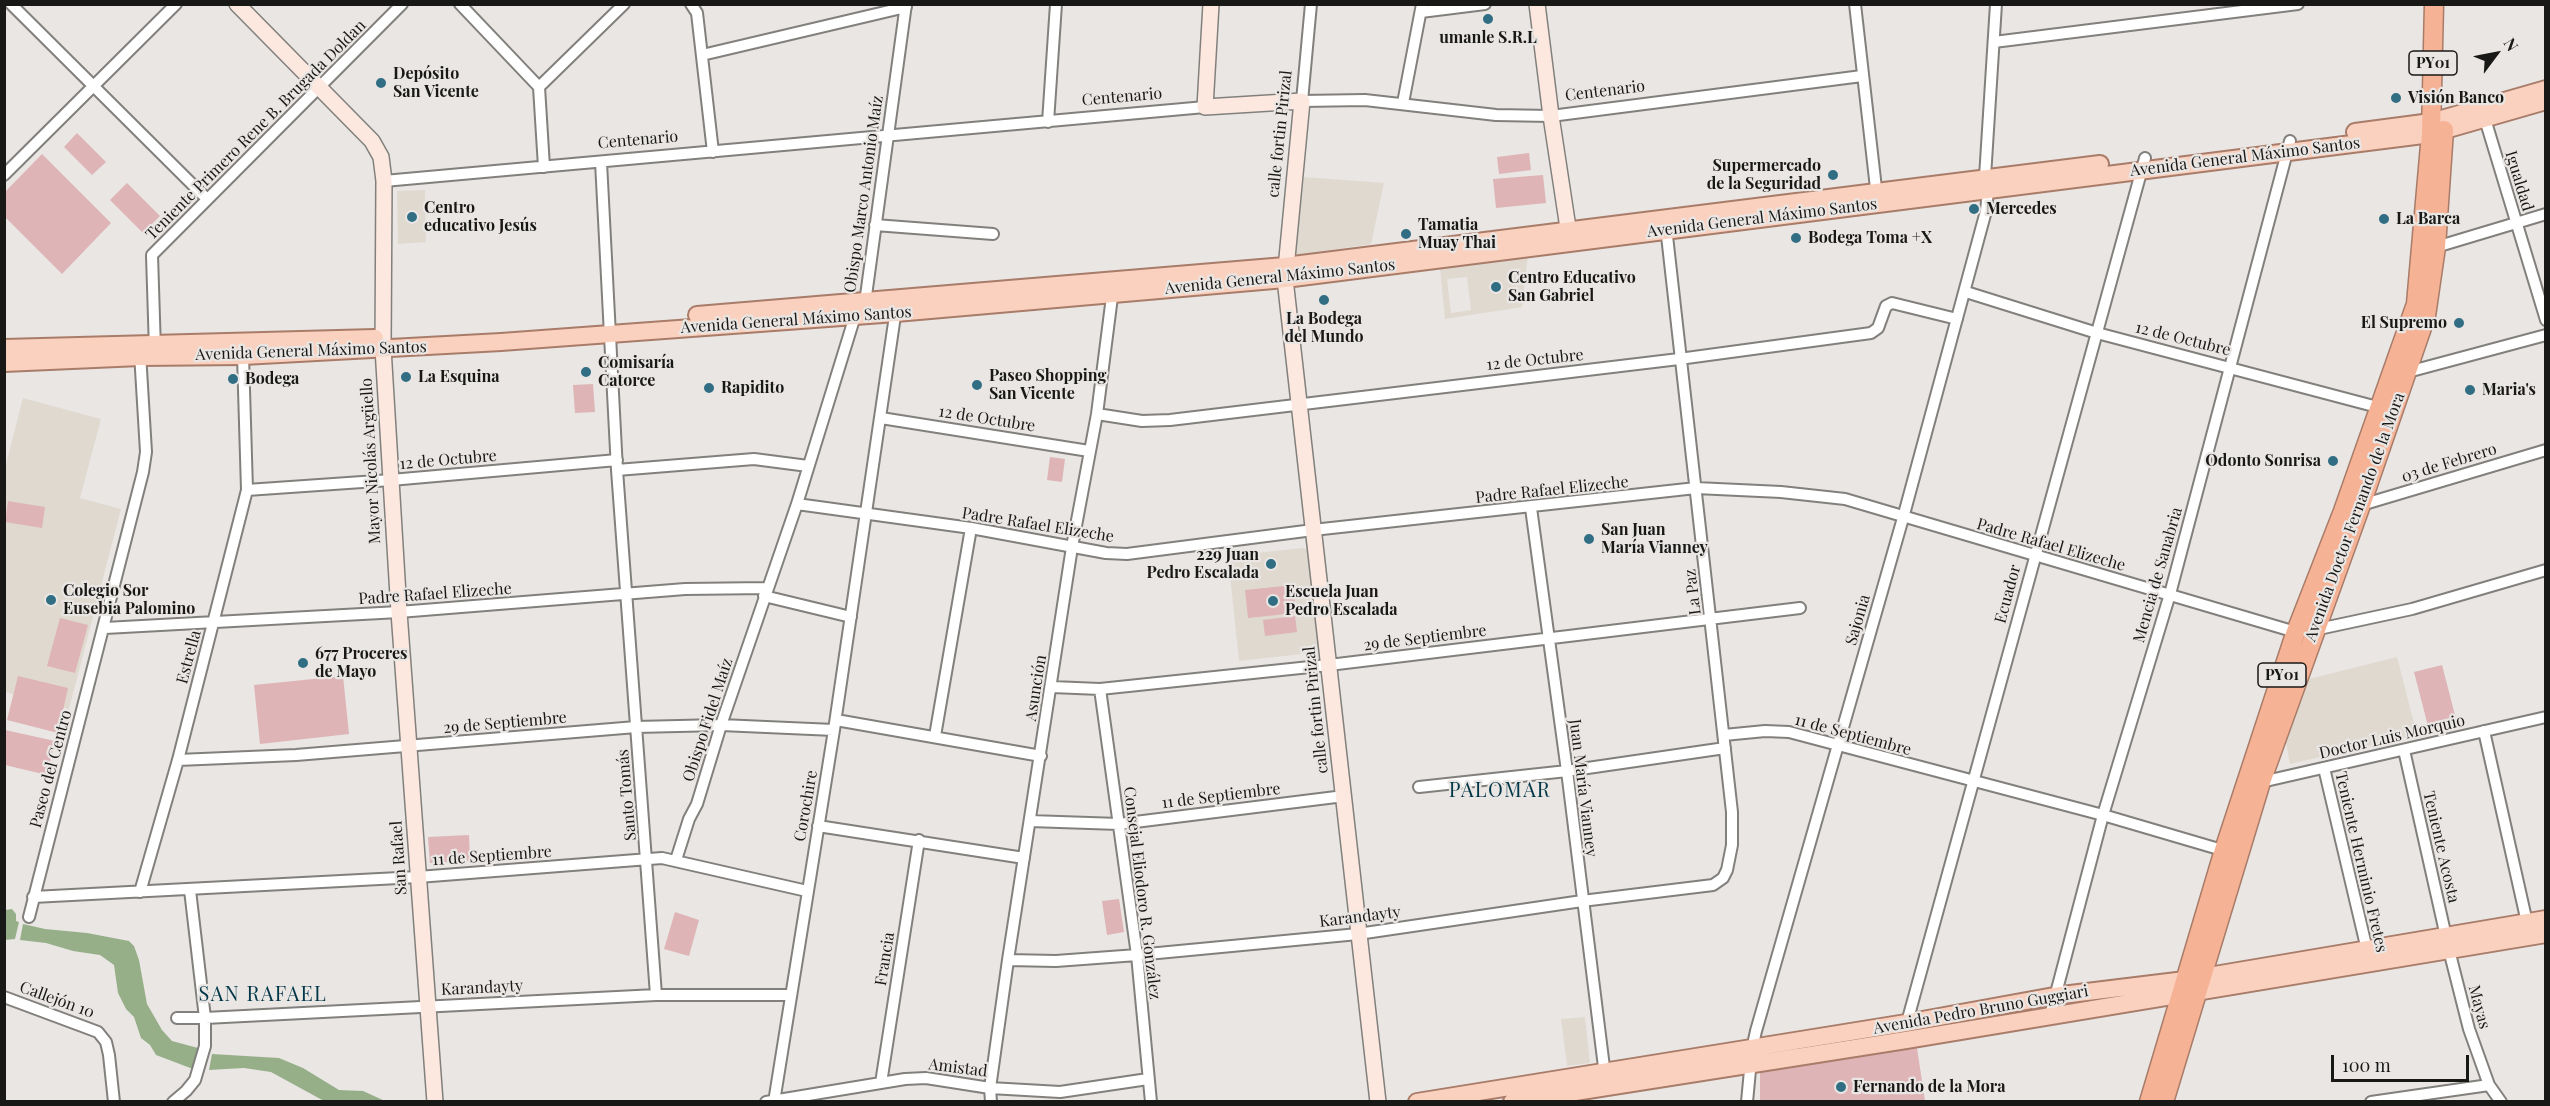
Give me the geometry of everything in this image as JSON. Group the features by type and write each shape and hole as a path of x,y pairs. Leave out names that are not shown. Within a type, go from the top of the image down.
{"highway":[{"name":"PY01","path":"2434,4 2437,127"},
{"name":"PY01","path":"2437,127 2446,4"},
{"name":"Avenida Doctor Fernando de la Mora","path":"2253,784 2315,630 2361,505 2399,374 2430,300 2436,247 2437,127"},
{"name":"Avenida Doctor Fernando de la Mora","path":"2399,374 2416,304 2437,127"},
{"name":"Avenida Doctor Fernando de la Mora","path":"2149,1101 2190,986 2253,784 2295,634 2343,511 2387,410"},
{"name":"Avenida Doctor Fernando de la Mora","path":"2164,1101 2190,986"}],"main road":[{"name":"Avenida General Máximo Santos","path":"2437,127 2546,89"},
{"name":"Avenida General Máximo Santos","path":"4,348 147,350 243,356 382,343 860,309 1285,273 2437,127 2485,119 2546,101"},
{"name":"Avenida General Máximo Santos","path":"4,363 242,340 382,343"},
{"name":"Avenida Pedro Bruno Guggiari","path":"1512,1101 1582,1089 1605,1079 1906,1032 2050,1016 2190,986 2447,943 2534,931 2546,919"},
{"name":"Avenida Pedro Bruno Guggiari","path":"1906,1032 2054,996 2190,986"},
{"name":"Avenida Pedro Bruno Guggiari","path":"1417,1101 1582,1089"}],"street":[{"path":"11,4 207,199"},
{"path":"4,175 176,4"},
{"name":"Mayor Nicolás Argüello","path":"237,4 377,148 384,182 382,343 399,612"},
{"name":"Teniente Primero Rene B. Brugada Doldan","path":"105,628 146,452 147,350 152,255 402,4"},
{"path":"460,4 539,87 544,167"},
{"path":"539,87 624,4"},
{"path":"692,4 697,13 713,152"},
{"path":"1047,122 1056,4"},
{"path":"1206,107 1211,4"},
{"name":"calle fortin Pirizal","path":"1311,4 1285,273 1378,1101"},
{"path":"1403,103 1421,8 1485,4"},
{"path":"1537,4 1569,236"},
{"path":"1855,4 1877,197"},
{"name":"Sajonia","path":"1751,1057 1966,292 1986,210 1996,4"},
{"path":"1994,42 2298,4"},
{"path":"702,55 906,6"},
{"name":"Obispo Marco Antonio Maíz","path":"766,592 860,309 875,225 906,6"},
{"name":"Centenario","path":"384,182 1206,107 1302,101 1365,100 1496,115 1551,116 1862,76"},
{"name":"Igualdad","path":"2485,119 2546,320"},
{"name":"Mencia de Sanabria","path":"2050,1016 2103,814 2170,594 2289,147"},
{"name":"Santo Tomás","path":"601,162 617,465 656,995"},
{"name":"Ecuador","path":"1906,1032 1972,782 2144,164"},
{"path":"2436,247 2546,214"},
{"name":"La Paz","path":"1665,224 1679,359 1712,620 1732,812 1732,845 1727,870 1723,878 1713,885"},
{"path":"875,225 993,234"},
{"name":"Asunción","path":"991,1101 990,1088 1008,960 1072,547 1097,414 1114,287"},
{"name":"12 de Octubre","path":"1966,292 2097,333 2230,366 2387,410"},
{"name":"12 de Octubre","path":"1097,414 1142,421 1170,420 1679,359 1871,333 1878,328 1886,306 1892,303 1957,319"},
{"name":"Corochire","path":"771,1101 835,725 896,306"},
{"path":"2399,374 2546,335"},
{"name":"Estrella","path":"140,892 178,760 247,490 243,356"},
{"name":"12 de Octubre","path":"880,418 1089,451"},
{"name":"03 de Febrero","path":"2343,511 2546,450"},
{"name":"12 de Octubre","path":"247,490 617,465 754,459 808,466"},
{"name":"Padre Rafael Elizeche","path":"797,504 971,528 1106,553 1126,554 1313,530 1696,488 1781,492 1845,499 1903,518 2170,594 2295,634"},
{"name":"Juan María Vianney","path":"1530,508 1567,771 1605,1079"},
{"path":"935,736 971,528"},
{"path":"2295,634 2412,609 2546,570"},
{"name":"Padre Rafael Elizeche","path":"105,628 399,612 685,589 766,592 851,617"},
{"name":"Obispo Fidel Maíz","path":"676,860 689,819 698,804 721,725 766,592"},
{"name":"29 de Septiembre","path":"1052,687 1100,688 1329,664 1800,609"},
{"name":"San Rafael","path":"399,612 435,1101"},
{"name":"Paseo del Centro","path":"29,917 105,628"},
{"name":"Consejal Eliodoro R. González","path":"1100,688 1137,955 1151,1101"},
{"name":"Doctor Luis Morquio","path":"2253,784 2546,717"},
{"name":"29 de Septiembre","path":"178,760 410,746 636,727 721,725 835,725 935,736 1041,756"},
{"name":"11 de Septiembre","path":"1724,735 1765,731 1789,732 1972,782"},
{"path":"2484,731 2534,931"},
{"path":"1419,788 1567,771 1725,748"},
{"name":"Teniente Acosta","path":"2404,750 2447,943"},
{"name":"Teniente Herminio Fretes","path":"2324,768 2368,956"},
{"path":"1972,782 2103,814 2231,852"},
{"name":"11 de Septiembre","path":"1030,821 1119,824 1344,796"},
{"path":"818,826 1024,858"},
{"name":"Francia","path":"881,1083 919,840"},
{"name":"11 de Septiembre","path":"33,897 418,876 647,859 676,860 807,891"},
{"name":"Karandayty","path":"1008,960 1056,961 1137,955 1358,934 1582,901 1713,885"},
{"path":"173,1101 191,1086 198,1072 205,1046 205,1018 190,890"},
{"name":"Mayas","path":"2447,943 2469,1029 2489,1085 2500,1101"},
{"name":"Karandayty","path":"177,1018 656,995 790,995"},
{"name":"Callejón 10","path":"4,997 98,1032 106,1042 110,1055 114,1101"},
{"path":"1747,1101 1751,1057"},
{"name":"Amistad","path":"771,1101 926,1078 990,1088 1060,1092 1148,1079"},
{"path":"2371,1101 2489,1085"}],"shaded area":[{"path":"77,133 106,162 92,175 64,147"},
{"path":"1529,153 1531,170 1499,174 1497,157"},
{"path":"42,154 111,223 62,274 5,217 5,192"},
{"path":"1543,175 1546,203 1496,208 1493,179"},
{"path":"1304,177 1384,183 1371,244 1298,255 1295,252"},
{"path":"127,183 160,216 143,233 110,200"},
{"name":"Centro educativo Jesús","path":"425,190 426,242 398,244 397,191"},
{"name":"Centro Educativo San Gabriel","path":"1528,255 1522,307 1445,319 1440,268","holes":["1467,277 1471,310 1451,313 1447,279"]},
{"path":"593,384 595,412 575,413 573,385"},
{"name":"Colegio Sor Eusebia Palomino","path":"23,398 101,419 80,498 121,509 69,709 5,692 5,468"},
{"path":"1050,457 1065,459 1062,482 1047,480"},
{"path":"8,501 45,507 42,528 5,522"},
{"name":"Escuela Juan Pedro Escalada","path":"1303,548 1307,550 1318,646 1311,653 1239,661 1228,556"},
{"path":"1293,585 1296,613 1248,618 1245,590"},
{"path":"1295,616 1297,632 1265,636 1263,620"},
{"path":"60,618 88,625 75,673 47,666"},
{"path":"2397,657 2417,735 2290,764 2286,743 2309,679"},
{"path":"2442,665 2456,719 2428,726 2414,672"},
{"path":"18,676 68,688 58,733 7,720"},
{"path":"343,676 349,734 260,744 254,685"},
{"path":"5,730 55,741 47,775 5,765"},
{"path":"469,835 470,861 430,863 428,837"},
{"path":"1119,899 1124,932 1107,935 1102,901"},
{"path":"12,909 16,914 16,921 19,922 15,939 5,940 5,910"},
{"path":"675,912 699,920 689,956 664,949"},
{"path":"23,924 129,941 134,946 139,960 147,1004 162,1030 172,1041 198,1048 193,1069 156,1055 150,1045 141,1038 134,1017 126,1009 118,993 114,965 100,955 73,951 46,943 20,940"},
{"path":"2043,1006 2043,1009 1919,1030 1918,1028"},
{"path":"1585,1017 1590,1063 1567,1066 1561,1019"},
{"name":"Fernando de la Mora","path":"1917,1048 1925,1101 1760,1101 1760,1072"},
{"path":"212,1054 279,1058 303,1068 339,1090 363,1091 385,1101 324,1101 271,1072 244,1068 209,1070"}],"place":[{"name":"umanle S.R.L","path":"1488,19"},
{"name":"Depósito San Vicente","path":"381,83"},
{"name":"Visión Banco","path":"2396,98"},
{"name":"Supermercado de la Seguridad","path":"1833,175"},
{"name":"Mercedes","path":"1974,209"},
{"name":"Centro educativo Jesús","path":"412,217"},
{"name":"La Barca","path":"2384,219"},
{"name":"Tamatia Muay Thai","path":"1406,234"},
{"name":"Bodega Toma +X","path":"1796,238"},
{"name":"Centro Educativo San Gabriel","path":"1496,287"},
{"name":"La Bodega del Mundo","path":"1324,300"},
{"name":"El Supremo","path":"2459,323"},
{"name":"Comisaría Catorce","path":"586,372"},
{"name":"La Esquina","path":"406,377"},
{"name":"Bodega","path":"233,379"},
{"name":"Paseo Shopping San Vicente","path":"977,385"},
{"name":"Rapidito","path":"709,388"},
{"name":"Maria's","path":"2470,390"},
{"name":"Odonto Sonrisa","path":"2333,461"},
{"name":"San Juan María Vianney","path":"1589,539"},
{"name":"229 Juan Pedro Escalada","path":"1271,564"},
{"name":"Colegio Sor Eusebia Palomino","path":"51,600"},
{"name":"Escuela Juan Pedro Escalada","path":"1273,601"},
{"name":"677 Proceres de Mayo","path":"303,663"},
{"name":"Fernando de la Mora","path":"1841,1087"}],"district":[{"name":"PALOMAR","path":"1500,791"},
{"name":"SAN RAFAEL","path":"263,995"}]}
